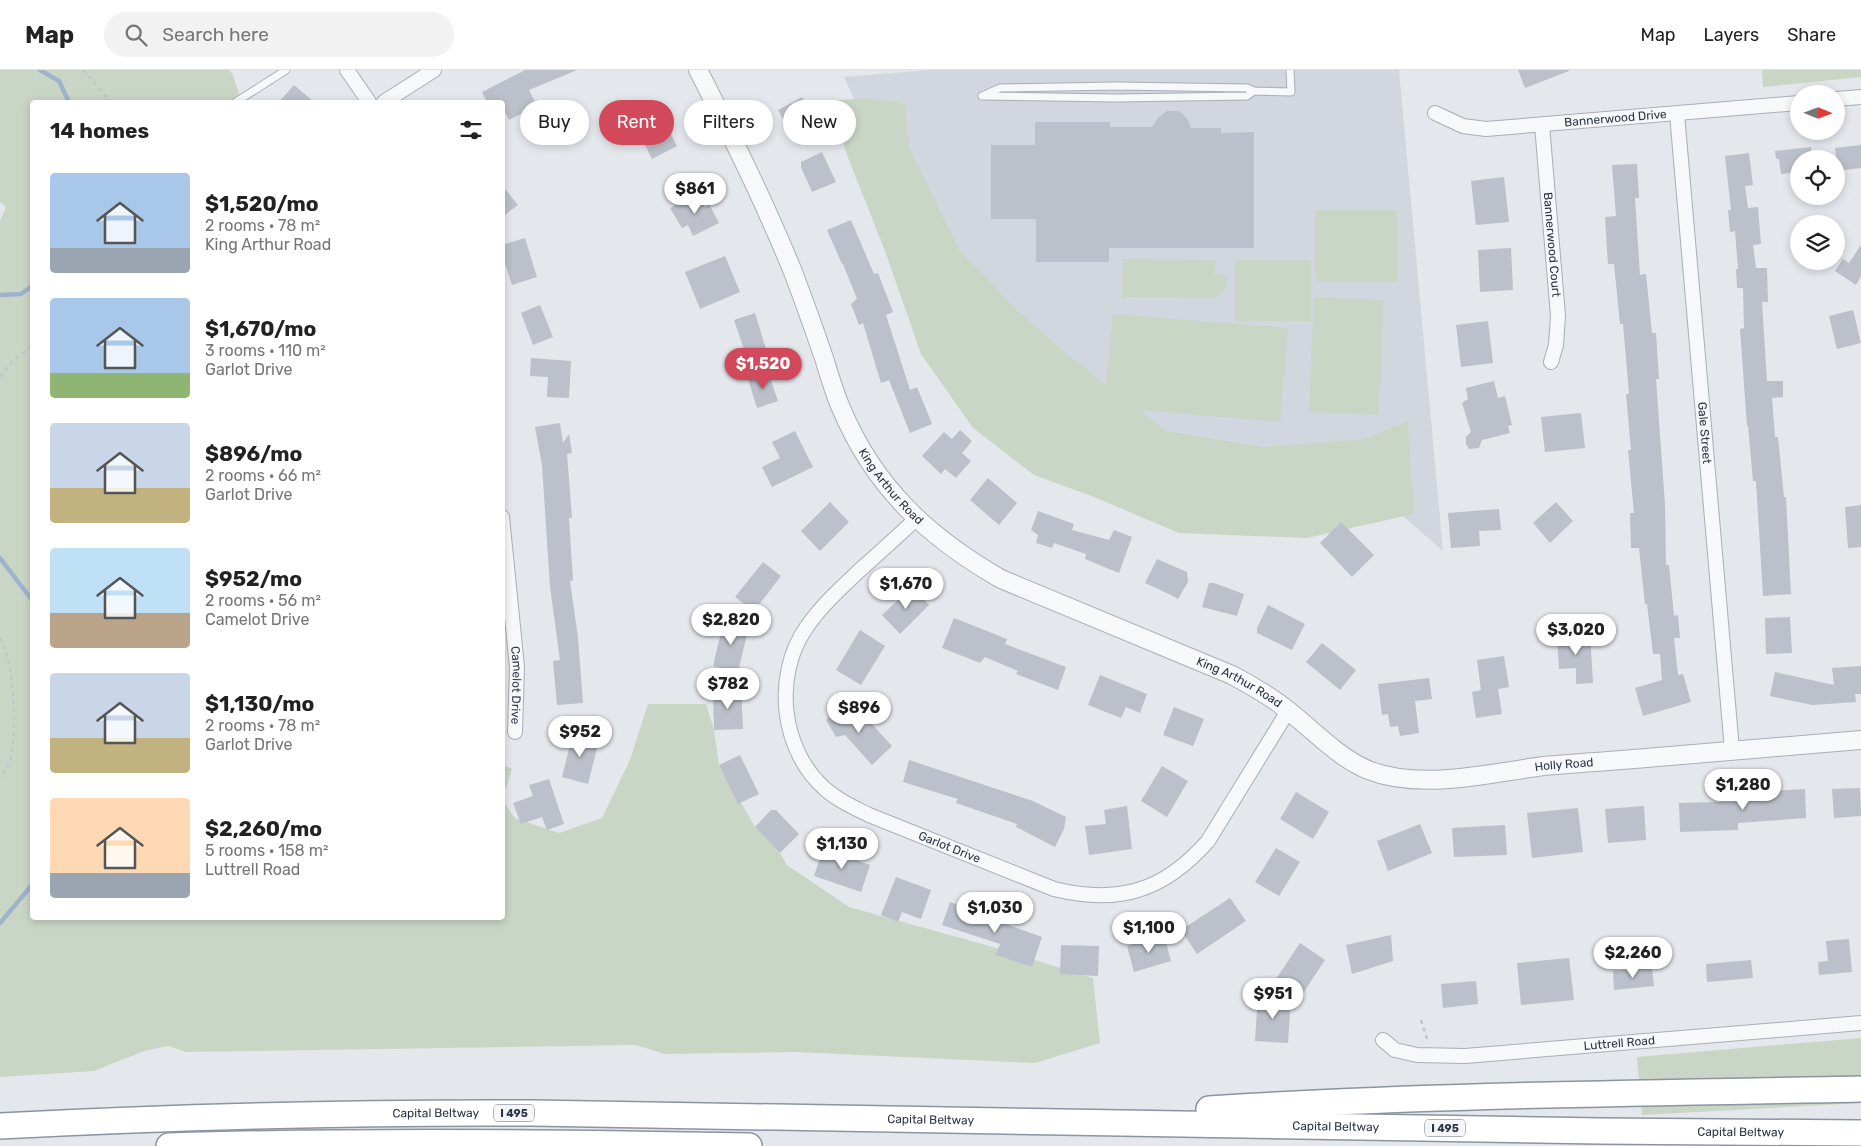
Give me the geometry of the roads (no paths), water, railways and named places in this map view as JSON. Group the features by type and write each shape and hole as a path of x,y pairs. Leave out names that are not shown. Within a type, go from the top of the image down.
{"highway":[{"path":"1029,1121 1267,1105 1616,1093 1861,1089"},
{"name":"Capital Beltway","path":"0,1126 121,1120 444,1112 1861,1133"},
{"path":"169,1146 544,1142 749,1146"}],"street":[{"path":"347,70 368,100"},
{"path":"387,100 434,70"},
{"name":"King Arthur Road","path":"698,70 740,151 782,246 808,312 841,407 855,438 890,490 916,519 940,540 1001,579 1232,675 1261,691 1288,710"},
{"path":"1845,98 1861,97"},
{"name":"Bannerwood Drive","path":"1436,113 1463,126 1486,129 1790,104"},
{"name":"Gale Street","path":"1677,114 1732,750"},
{"name":"Bannerwood Court","path":"1542,125 1558,316 1556,345 1551,362"},
{"name":"Garlot Drive","path":"916,519 838,591 814,616 804,630 794,652 788,674 786,696 792,740 800,758 811,775 824,789 841,802 1054,889 1076,895 1120,895 1158,882 1194,858 1208,841 1288,710"},
{"name":"Camelot Drive","path":"505,576 508,634 517,667 515,732"},
{"name":"Holly Road","path":"1288,710 1336,751 1352,762 1382,774 1417,780 1450,778 1544,766 1861,740"},
{"name":"Luttrell Road","path":"1383,1040 1395,1050 1417,1055 1464,1056 1861,1023"}],"lane":[{"path":"239,100 286,70"},
{"path":"1254,91 1247,96 1117,98 982,96 1000,88 1117,86 1247,88 1254,91 1291,92 1290,70"}],"waterway":[{"path":"40,70 59,81 68,100"},
{"path":"0,295 21,294 30,287"},
{"path":"0,558 30,597"},
{"path":"0,923 30,887"}]}
